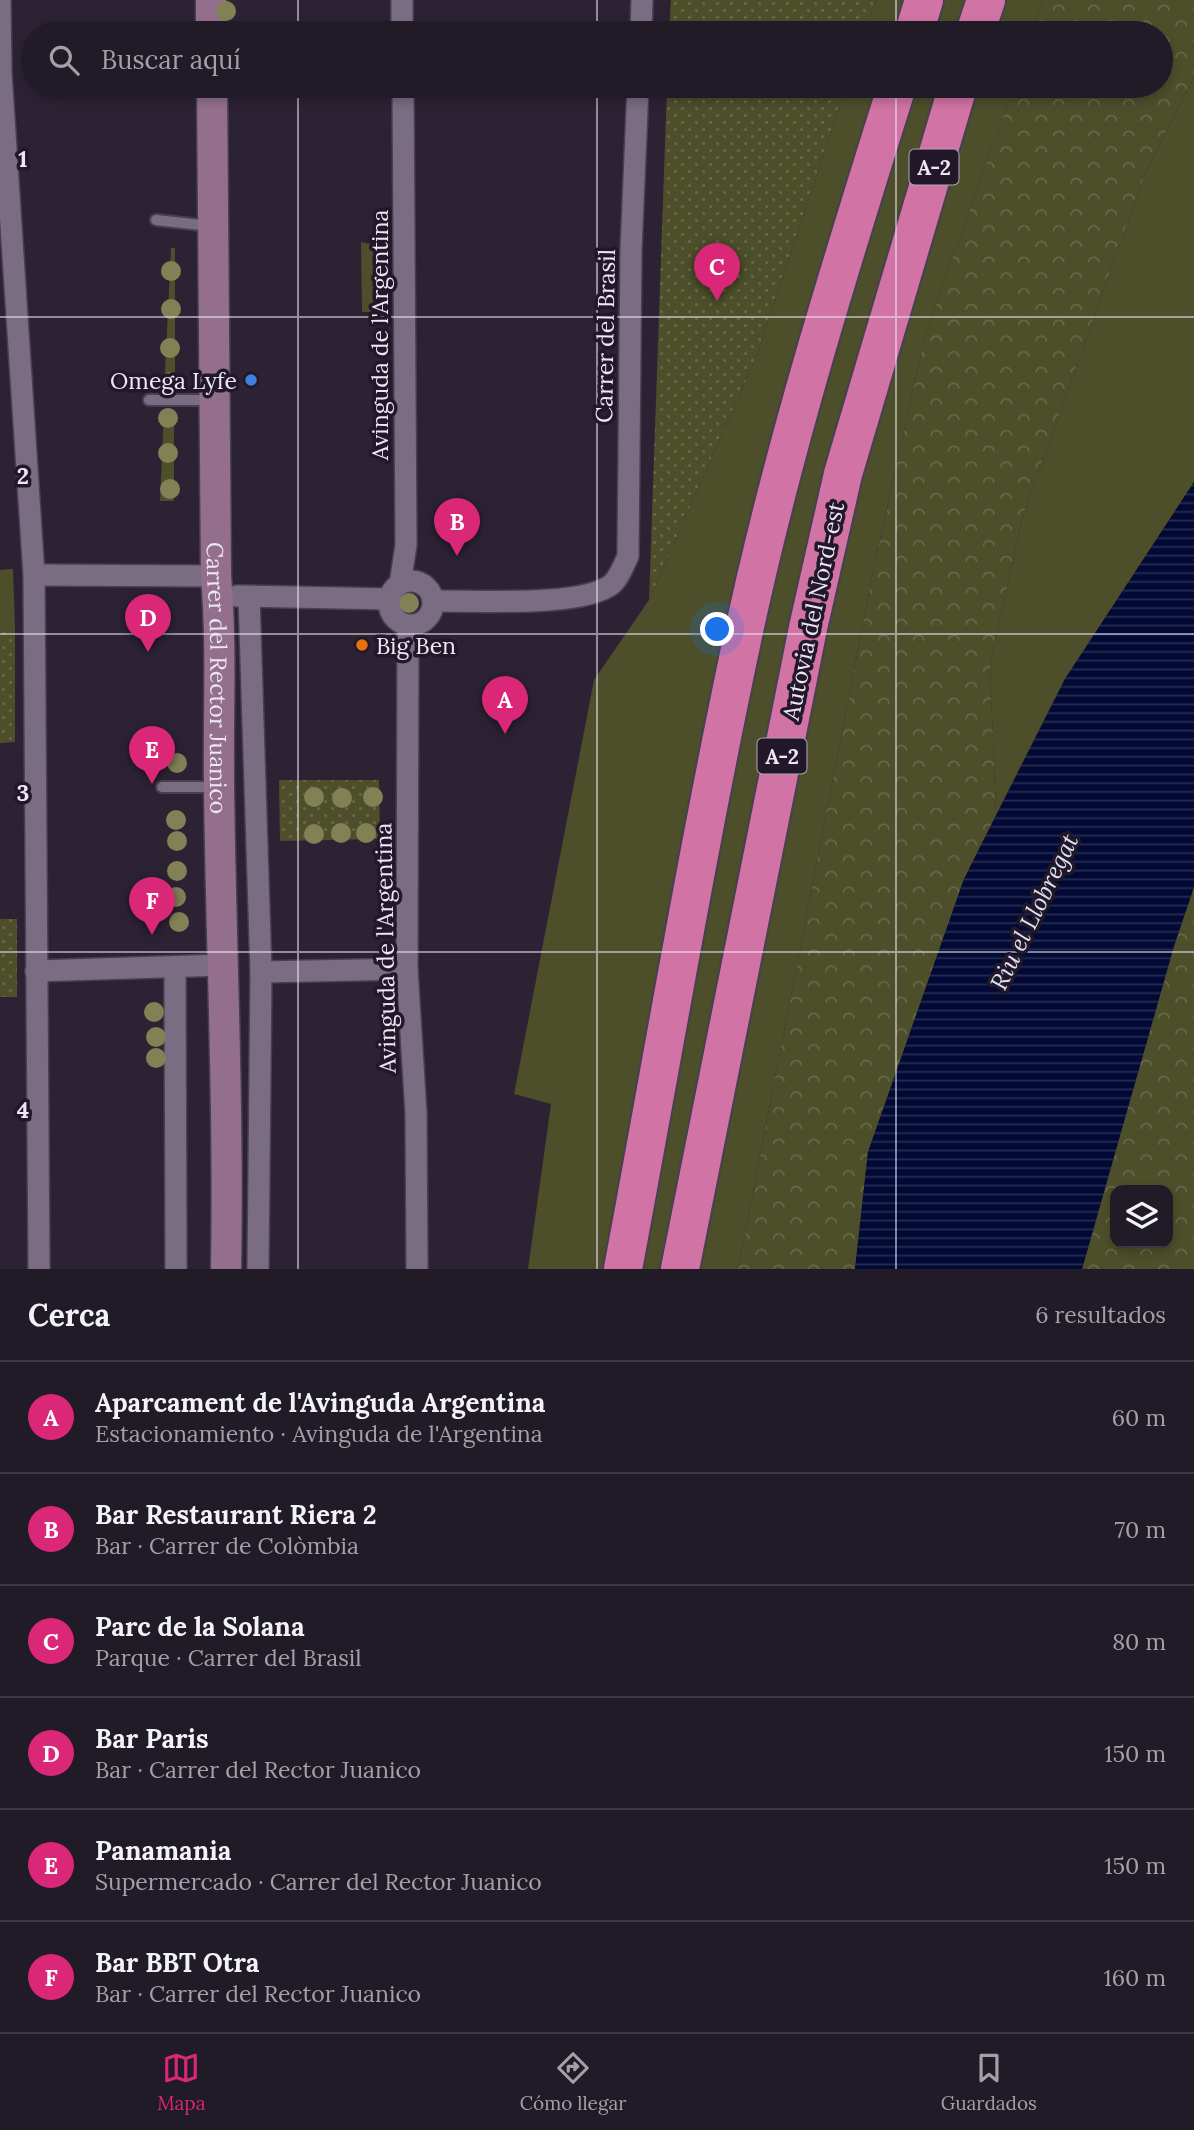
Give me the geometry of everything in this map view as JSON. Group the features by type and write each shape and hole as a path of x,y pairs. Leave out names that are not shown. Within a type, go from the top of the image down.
{"highway":[{"path":"918,21 924,0"},
{"path":"979,21 986,0"},
{"name":"A-2","path":"623,1269 741,643 790,445 842,262 893,98"},
{"name":"Autovia del Nord-est","path":"680,1269 808,628 843,474 954,98"}],"main road":[{"path":"211,0 211,21"},
{"name":"Carrer del Rector Juanico","path":"212,98 226,1269"}],"street":[{"path":"1,0 1,74 34,575 39,1269"},
{"path":"402,0 402,21"},
{"path":"641,21 642,0"},
{"name":"Avinguda de l'Argentina","path":"395,592 406,545 403,98"},
{"name":"Carrer del Brasil","path":"433,601 570,599 596,594 614,583 628,556 631,250 637,98"},
{"path":"34,575 217,586 249,597 395,592"},
{"path":"406,582 421,583 427,587 433,601 427,619 408,625 392,615 395,592 406,582"},
{"name":"Carrer del Rector Juanico","path":"249,597 261,972 258,1269"},
{"name":"Avinguda de l'Argentina","path":"408,625 407,969 415,1099 417,1269"},
{"path":"36,971 224,965"},
{"path":"175,967 176,1269"},
{"path":"261,972 407,969"}],"lane":[{"path":"156,220 213,227"},
{"path":"149,400 215,400"},
{"path":"162,787 219,786"}],"green space":[{"path":"671,0 876,0 869,21 670,21"},
{"path":"876,0 1044,0 1036,21 869,21"},
{"path":"1044,0 1194,0 1194,77 1145,174 1022,519 990,664 996,815 964,879 868,1152 855,1269 738,1269 874,567 926,332 1010,98 1173,98 1173,21 1036,21"},
{"path":"1194,77 1194,482 1065,679 996,815 990,664 1022,519 1145,174"},
{"path":"667,98 843,98 757,355 649,600"},
{"path":"843,98 1010,98 926,332 874,567 738,1269 528,1269 551,1104 514,1094 594,680 649,600 757,355"},
{"path":"361,242 375,245 376,312 362,312"},
{"path":"171,248 175,248 175,391 164,392"},
{"path":"164,411 174,411 174,501 160,501"},
{"path":"13,569 15,628 0,628 0,570"},
{"path":"0,628 15,628 15,742 0,743"},
{"path":"279,780 379,780 380,839 280,841"},
{"path":"1194,887 1194,1269 1082,1269 1174,946"},
{"path":"0,919 17,919 17,997 0,997"}],"water":[{"name":"Riu el Llobregat","path":"1194,482 1194,887 1174,946 1082,1269 855,1269 868,1152 964,879 1065,679"}],"place":[{"name":"Parc de la Solana","path":"717,301"},
{"name":"Omega Lyfe","path":"251,380"},
{"name":"Bar Restaurant Riera 2","path":"457,556"},
{"name":"Big Ben","path":"362,645"},
{"name":"Bar Paris","path":"148,652"},
{"name":"Aparcament de l'Avinguda Argentina","path":"505,734"},
{"name":"Panamania","path":"152,784"},
{"name":"Bar BBT Otra","path":"152,935"}]}
